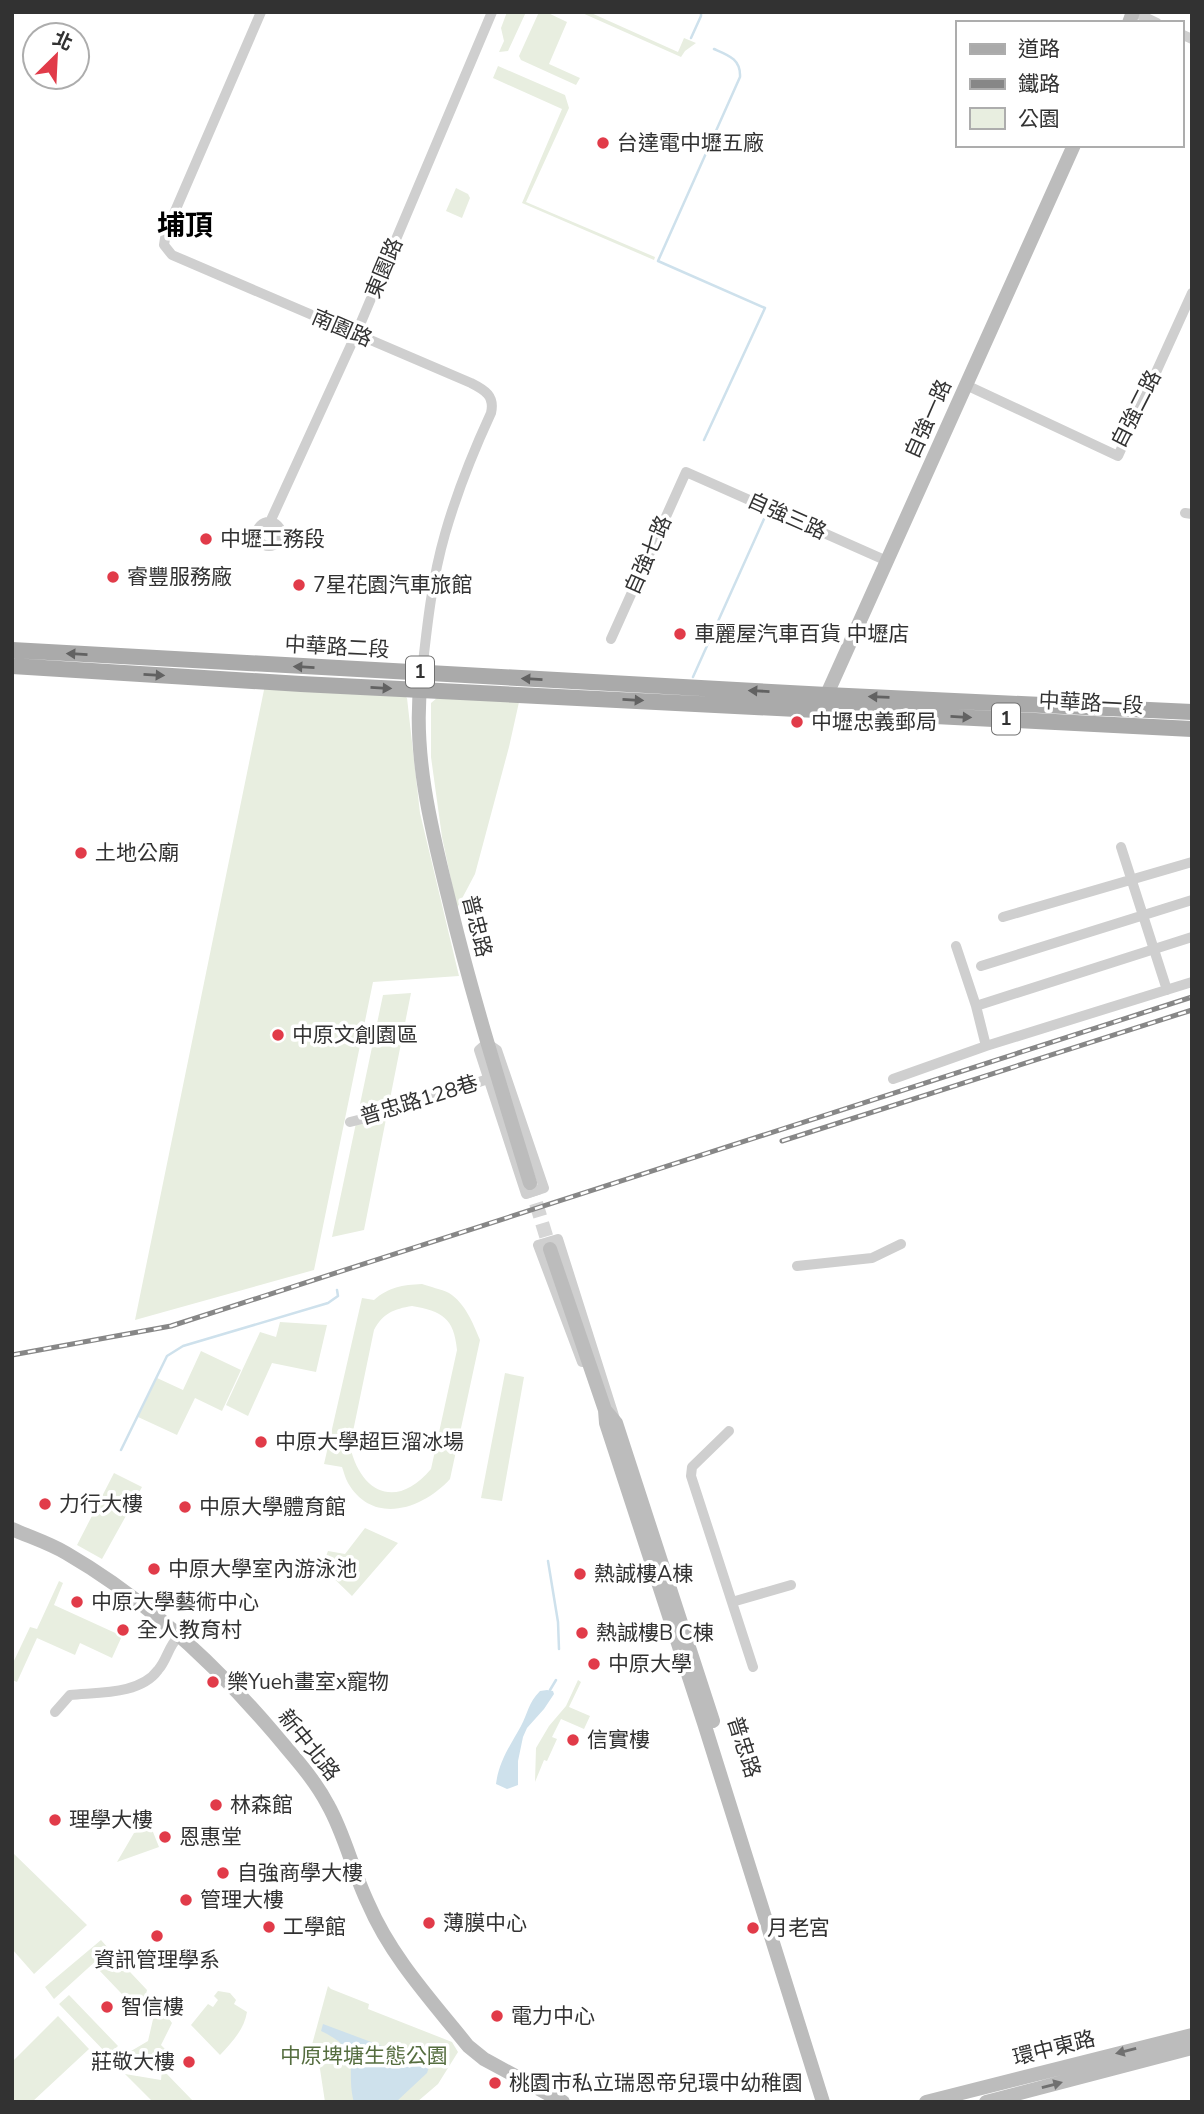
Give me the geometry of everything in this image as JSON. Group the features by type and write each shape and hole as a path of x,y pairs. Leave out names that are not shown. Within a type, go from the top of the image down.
{"main road":[{"name":"中華路二段","path":"12,650 422,672 823,702"},
{"name":"中華路二段","path":"12,666 420,690 823,702"},
{"name":"中華路一段","path":"823,702 1192,712"},
{"name":"中華路一段","path":"823,702 1192,729"}],"street":[{"name":"南園路","path":"261,12 166,232 164,245 172,255 471,383 488,393 492,401 491,413 468,464 444,536 432,594 422,672"},
{"name":"東園路","path":"270,522 356,334 492,12"},
{"path":"1134,12 1153,21"},
{"name":"自強一路","path":"823,702 1073,147"},
{"name":"自強二路","path":"966,385 1118,456 1192,293"},
{"name":"自強三路","path":"685,472 887,561"},
{"name":"自強七路","path":"611,639 685,472"},
{"name":"普忠路","path":"422,672 420,735 435,845 487,1043 530,1183"},
{"path":"1121,847 1167,990"},
{"path":"1003,917 1192,862"},
{"path":"981,966 1192,900"},
{"path":"976,1006 1192,937"},
{"path":"956,946 986,1046"},
{"path":"893,1079 986,1046 1192,982"},
{"path":"487,1043 497,1050 544,1188 526,1194 488,1079 479,1050 487,1043"},
{"name":"普忠路128巷","path":"350,1122 386,1113 488,1079"},
{"path":"558,1239 609,1418 538,1245 558,1239"},
{"path":"797,1266 872,1258 901,1244"},
{"name":"普忠路","path":"550,1249 694,1657 833,2102"},
{"name":"普忠路","path":"609,1418 823,2102"},
{"path":"729,1432 692,1467 691,1476 753,1667"},
{"name":"新中北路","path":"12,1529 76,1559 155,1616 226,1681 262,1719 316,1784 330,1807 368,1905 392,1949 468,2046 484,2059 563,2102"},
{"path":"732,1602 791,1585"},
{"path":"55,1712 70,1695 127,1689 144,1683 159,1670 170,1645 178,1637"},
{"name":"環中東路","path":"926,2102 1192,2035"},
{"name":"環中東路","path":"986,2102 1192,2048"}],"green space":[{"path":"507,12 526,12 508,51 499,52 504,41 501,28"},
{"path":"539,12 546,12 567,22 549,64 580,78 576,85 521,60 519,56"},
{"path":"580,12 589,12 678,52 684,38 696,43 681,57"},
{"path":"498,66 565,95 569,108 526,202 655,257 654,260 522,203 562,109 493,78"},
{"path":"456,188 470,198 462,218 446,211"},
{"name":"中原文創園區","path":"265,685 404,695 407,698 420,813 459,976 373,982 314,1270 135,1320"},
{"path":"437,698 519,702 475,874 457,908 442,837 431,757 431,703"},
{"path":"411,993 364,1230 332,1237 383,995"},
{"path":"422,1284 455,1297 468,1314 480,1340 450,1479 439,1490 412,1505 384,1509 371,1505 358,1496 348,1483 342,1467 324,1464 362,1298 374,1300 391,1289","holes":["412,1306 431,1310 445,1318 453,1330 457,1350 431,1469 406,1489 382,1491 363,1476 355,1463 350,1446 374,1330 381,1320 394,1310"]},
{"path":"280,1322 327,1325 316,1372 272,1363 248,1416 226,1405 260,1332 276,1337"},
{"path":"201,1351 241,1370 222,1411 195,1398 177,1435 138,1417 157,1378 183,1390"},
{"path":"505,1373 524,1377 502,1501 481,1498"},
{"path":"114,1473 142,1487 102,1559 77,1545"},
{"path":"365,1528 398,1543 352,1596 322,1567 328,1551 345,1554"},
{"path":"59,1581 63,1583 54,1605 122,1636 112,1658 80,1643 75,1655 37,1638 17,1682 12,1680 12,1665 30,1627 37,1629"},
{"path":"578,1680 581,1682 569,1707 590,1716 584,1729 561,1719 552,1737 557,1739 535,1782 536,1748 549,1726 566,1706"},
{"path":"151,1827 159,1847 117,1862 134,1833"},
{"path":"12,1852 87,1925 34,1974 12,1949"},
{"path":"101,1940 109,1949 54,1999 45,1987"},
{"path":"114,1955 147,1990 141,2014 98,1969"},
{"name":"中原埤塘生態公園","path":"328,1986 369,2004 368,2009 452,2042 458,2052 438,2084 417,2102 325,2102 320,2069 310,2052"},
{"path":"218,1991 230,1993 236,2000 234,2004 247,2012 240,2030 220,2055 191,2025 208,2004 213,2007 218,2000 214,1996"},
{"path":"69,1995 118,2046 108,2055 59,2004"},
{"path":"157,2002 172,2023 161,2045 167,2051 156,2060 131,2058 126,2054 148,2041"},
{"path":"58,2016 89,2049 32,2102 12,2102 12,2062"},
{"path":"162,2069 194,2102 153,2102 125,2074 161,2080"}],"water":[{"path":"540,1691 553,1691 554,1694 523,1737 518,1761 518,1785 507,1789 496,1784 502,1761 531,1704"},
{"path":"323,2024 430,2064 427,2073 396,2102 354,2102 348,2053 334,2038 321,2031"}],"waterway":[{"path":"691,38 701,12"},
{"path":"704,440 765,308 658,261 740,77 736,62 714,49"},
{"path":"693,677 764,519"},
{"path":"121,1450 167,1356 183,1346 328,1303 338,1296 337,1290"},
{"path":"548,1561 558,1622 559,1649"},
{"path":"550,1690 556,1680"}],"tunnel":[{"path":"530,1183 550,1249"}],"railway":[{"path":"12,1355 171,1326 1192,997"},
{"path":"782,1141 1192,1010"}],"place":[{"name":"台達電中壢五廠","path":"603,143"},
{"name":"中壢工務段","path":"206,539"},
{"name":"睿豐服務廠","path":"113,577"},
{"name":"7星花園汽車旅館","path":"299,585"},
{"name":"車麗屋汽車百貨 中壢店","path":"680,634"},
{"name":"中壢忠義郵局","path":"797,722"},
{"name":"土地公廟","path":"81,853"},
{"name":"中原文創園區","path":"278,1035"},
{"name":"中原大學超巨溜冰場","path":"261,1442"},
{"name":"力行大樓","path":"45,1504"},
{"name":"中原大學體育館","path":"185,1507"},
{"name":"中原大學室內游泳池","path":"154,1569"},
{"name":"熱誠樓A棟","path":"580,1574"},
{"name":"中原大學藝術中心","path":"77,1602"},
{"name":"全人教育村","path":"123,1630"},
{"name":"熱誠樓B C棟","path":"582,1633"},
{"name":"中原大學","path":"594,1664"},
{"name":"樂Yueh畫室x寵物","path":"213,1682"},
{"name":"信實樓","path":"573,1740"},
{"name":"林森館","path":"216,1805"},
{"name":"理學大樓","path":"55,1820"},
{"name":"恩惠堂","path":"165,1837"},
{"name":"自強商學大樓","path":"223,1873"},
{"name":"管理大樓","path":"186,1900"},
{"name":"薄膜中心","path":"429,1923"},
{"name":"工學館","path":"269,1927"},
{"name":"月老宮","path":"753,1928"},
{"name":"資訊管理學系","path":"157,1936"},
{"name":"智信樓","path":"107,2007"},
{"name":"電力中心","path":"497,2016"},
{"name":"莊敬大樓","path":"189,2062"},
{"name":"桃園市私立瑞恩帝兒環中幼稚園","path":"495,2083"}],"district":[{"name":"埔頂","path":"185,226"}]}
